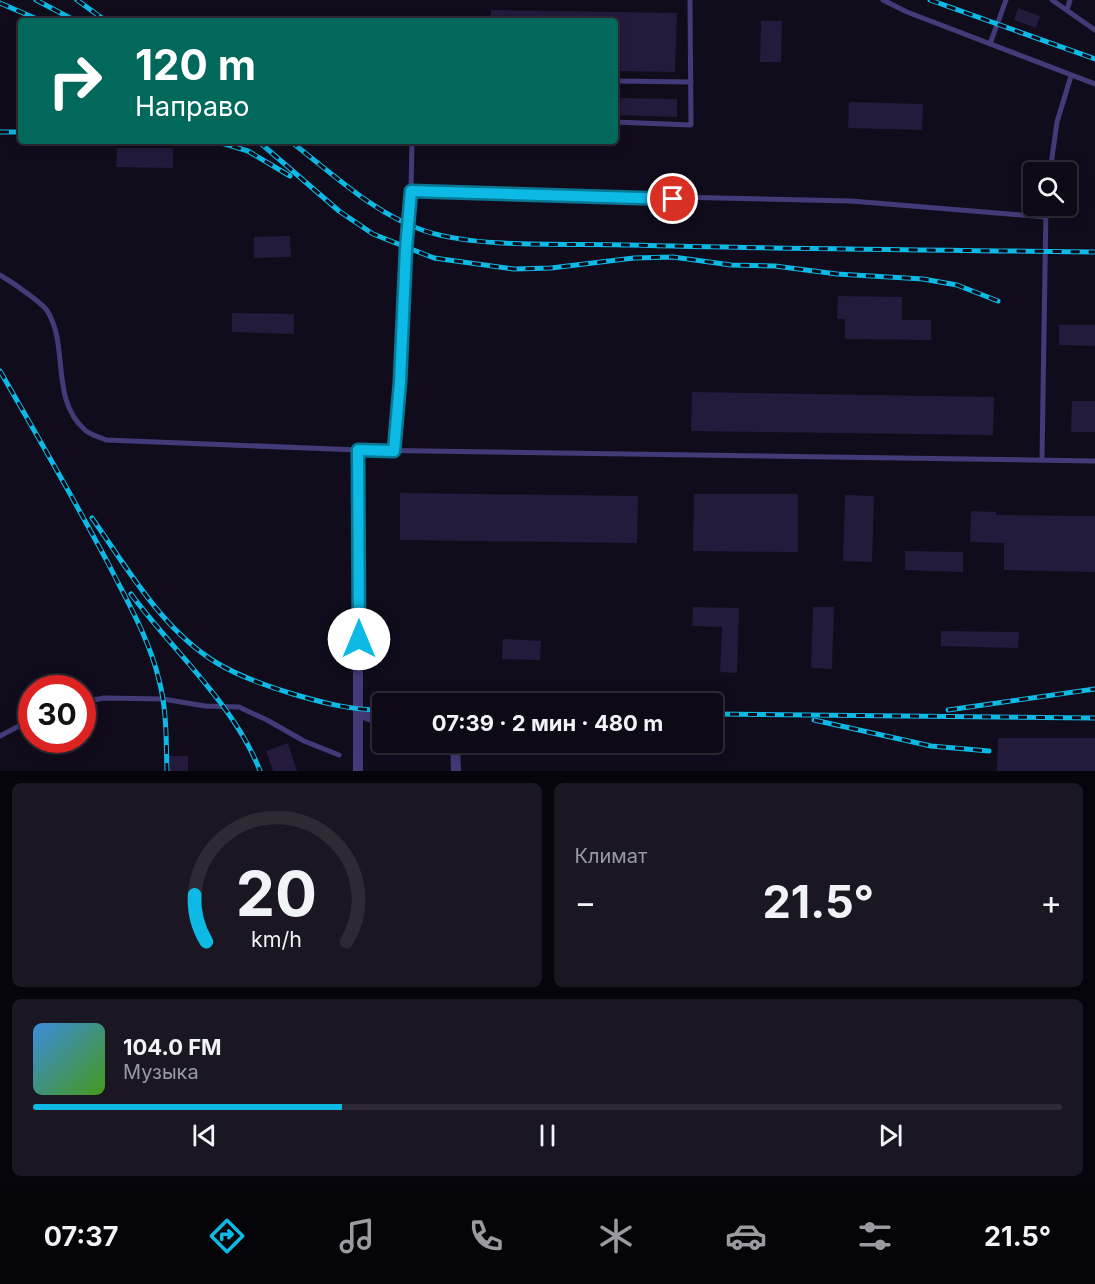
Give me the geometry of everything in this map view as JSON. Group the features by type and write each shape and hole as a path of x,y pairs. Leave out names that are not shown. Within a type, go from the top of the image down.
{"street":[{"path":"358,450 358,771"},
{"path":"359,713 372,718"},
{"path":"455,753 456,771"}],"lane":[{"path":"618,122 691,125 690,0"},
{"path":"883,0 990,45 1095,84"},
{"path":"990,45 1006,0"},
{"path":"1052,0 1095,30"},
{"path":"1067,10 1070,0"},
{"path":"1051,162 1057,122 1071,76"},
{"path":"618,81 691,82"},
{"path":"394,451 400,382 412,144"},
{"path":"411,191 851,201 1045,217 1042,460"},
{"path":"0,275 48,311 57,343 61,380 70,410 86,431 106,440 394,451 1095,461"},
{"path":"96,699 163,699 205,706 239,707 303,741 339,755"},
{"path":"0,736 18,726"}],"building":[{"path":"1018,8 1040,16 1036,28 1014,20"},
{"path":"491,10 677,13 675,72 618,71 618,18 490,18"},
{"path":"761,21 782,21 781,62 760,62"},
{"path":"618,98 677,99 677,117 618,115"},
{"path":"849,102 923,104 922,130 848,128"},
{"path":"117,148 173,148 173,168 116,167"},
{"path":"290,236 291,257 254,258 254,237"},
{"path":"838,296 902,297 902,320 931,320 931,340 845,339 845,319 837,319"},
{"path":"232,313 294,314 294,334 232,332"},
{"path":"1059,325 1095,325 1095,346 1059,345"},
{"path":"692,392 994,397 993,435 691,431"},
{"path":"1072,401 1095,401 1095,432 1071,432"},
{"path":"400,493 638,496 637,543 400,540"},
{"path":"694,494 798,494 798,552 693,551"},
{"path":"845,495 874,496 872,562 843,561"},
{"path":"971,511 996,512 996,515 1095,516 1095,572 1004,570 1004,543 970,542"},
{"path":"905,551 963,552 963,572 905,570"},
{"path":"693,607 739,608 737,673 720,672 722,627 692,626"},
{"path":"813,607 834,607 832,669 811,668"},
{"path":"941,631 1019,632 1018,648 941,646"},
{"path":"503,639 541,641 540,660 502,659"},
{"path":"998,738 1095,738 1095,771 997,771"},
{"path":"288,743 297,771 273,771 266,751"},
{"path":"169,756 188,756 188,771 169,771"}],"railway":[{"path":"36,0 70,18"},
{"path":"77,0 102,18"},
{"path":"930,0 1095,59"},
{"path":"0,3 35,18"},
{"path":"0,132 18,132"},
{"path":"225,144 248,151 290,176"},
{"path":"261,144 339,211 373,234 434,258 514,269 551,268 634,258 673,257 731,265 775,266 837,274 923,279 957,285 998,301"},
{"path":"294,144 354,192 388,214 406,224 447,237 525,244 1095,252"},
{"path":"0,371 95,539 143,635 155,664 162,691 166,725 167,771"},
{"path":"92,518 133,578 163,616 179,634 217,663 273,688 326,703 372,710"},
{"path":"131,594 219,701 235,723 260,771"},
{"path":"948,710 1095,689"},
{"path":"723,714 1095,718"},
{"path":"814,720 931,746 989,751"}],"route":[{"path":"359,639 358,450 394,451 411,191 673,199"}]}
